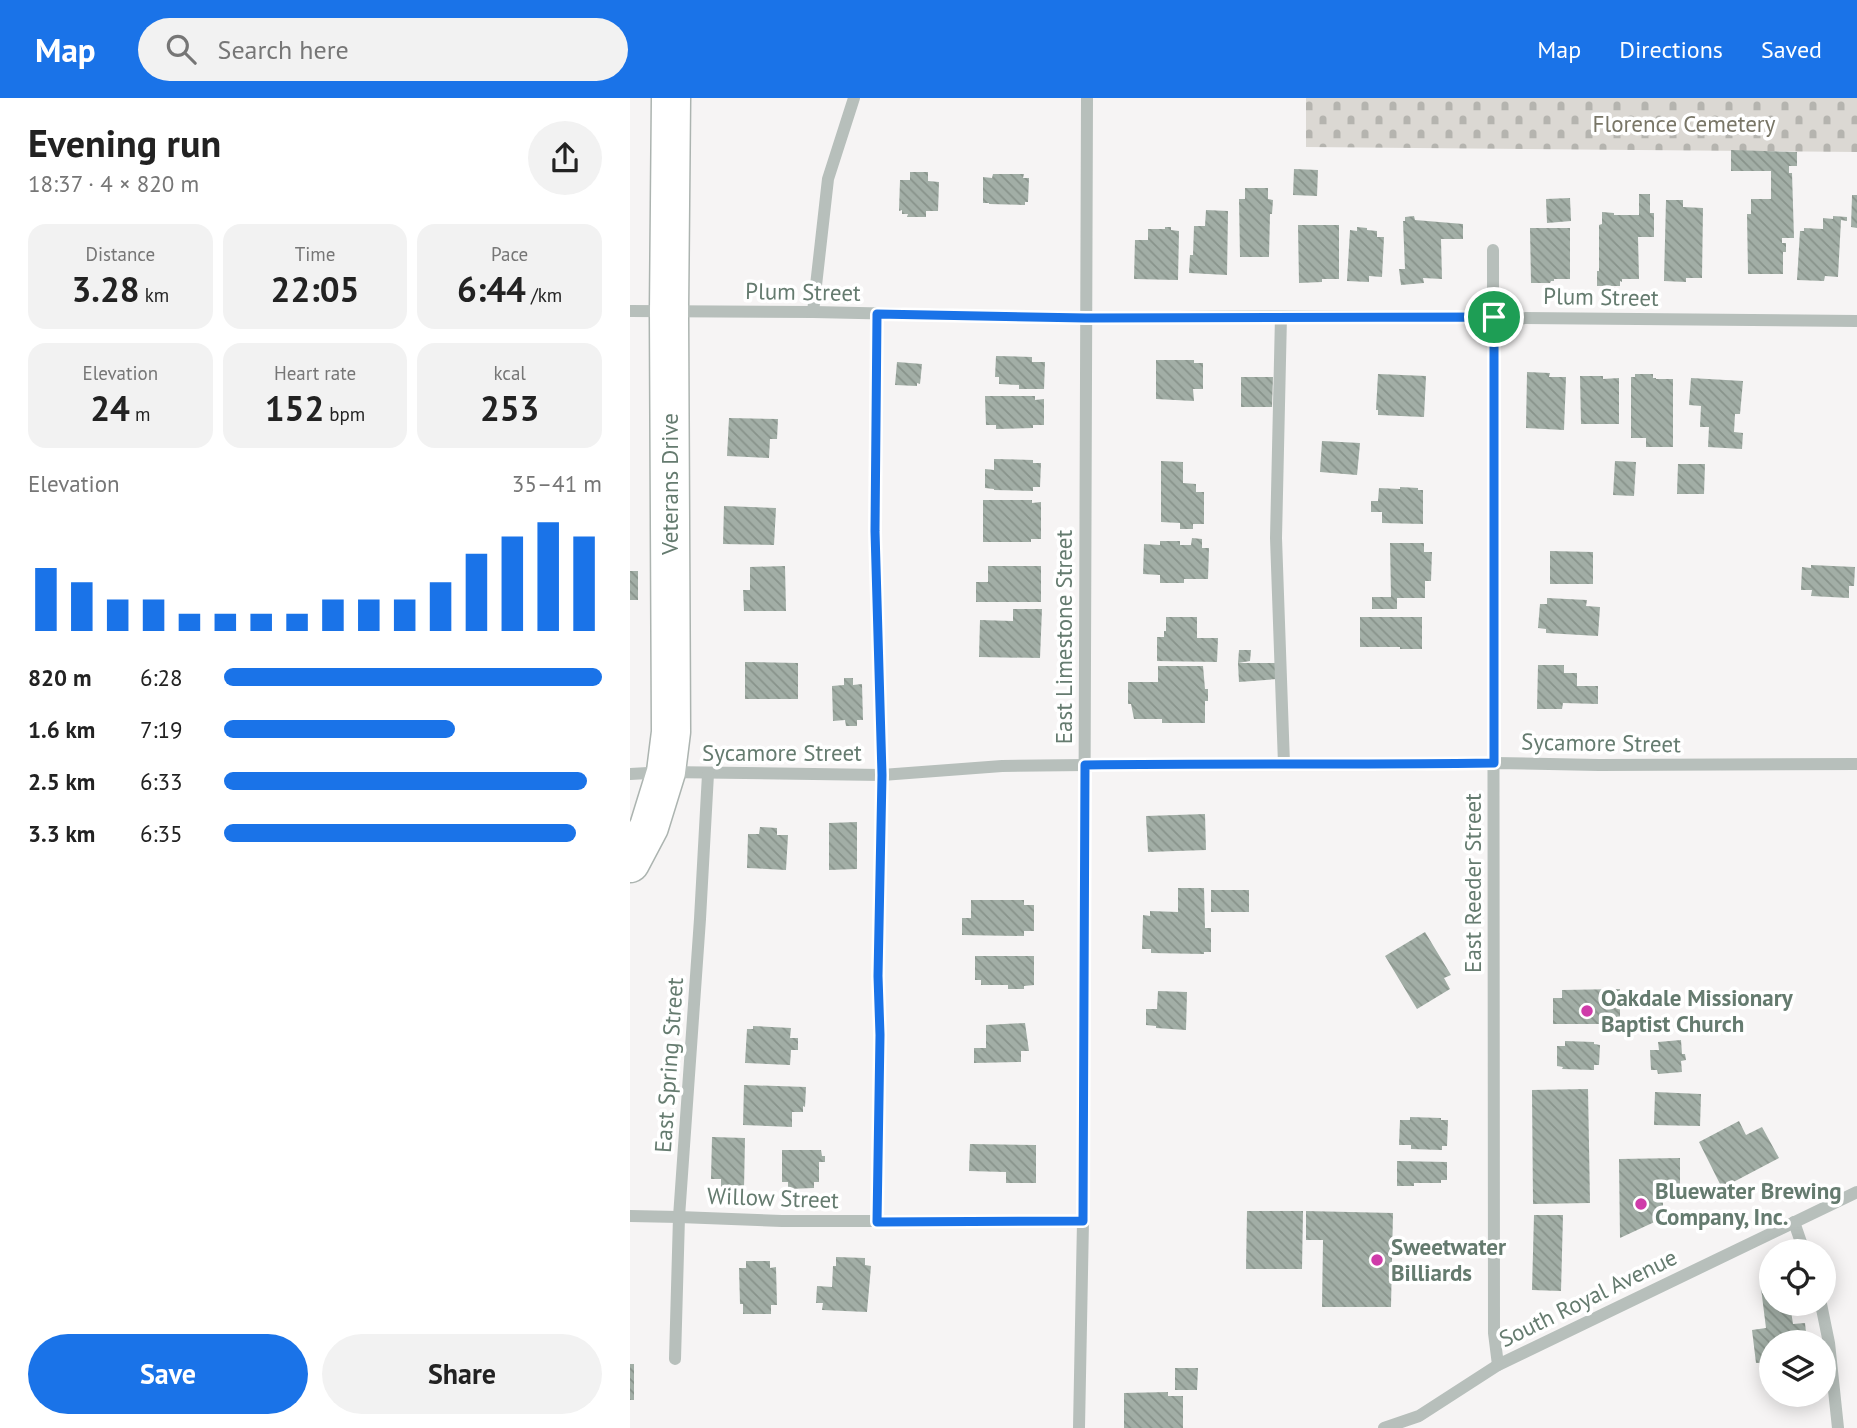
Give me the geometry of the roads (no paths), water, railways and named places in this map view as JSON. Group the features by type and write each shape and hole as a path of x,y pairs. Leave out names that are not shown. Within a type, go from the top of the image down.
{"main road":[{"name":"Veterans Drive","path":"630,863 649,827 648,773 671,732 671,98"}],"street":[{"path":"813,312 828,179 854,98"},
{"name":"East Limestone Street","path":"1079,1428 1083,1221 1087,98"},
{"name":"East Reeder Street","path":"1493,250 1494,1333 1498,1365"},
{"name":"Plum Street","path":"630,312 813,312 1086,318 1281,316 1857,321"},
{"path":"877,314 875,531 882,775 877,1222"},
{"path":"1281,316 1276,538 1284,764"},
{"name":"Sycamore Street","path":"648,773 882,775 1002,766 1085,765 1857,764"},
{"name":"East Spring Street","path":"674,1359 680,1217 708,774"},
{"name":"South Royal Avenue","path":"1384,1428 1419,1416 1498,1365 1857,1192"},
{"name":"Willow Street","path":"630,1216 782,1221 1083,1221"},
{"path":"1794,1222 1800,1239"},
{"path":"1823,1316 1838,1428"},
{"name":"South Royal Avenue","path":"1408,1428 1419,1416"}],"place":[{"name":"Oakdale Missionary Baptist Church","path":"1587,1011"},
{"name":"Bluewater Brewing Company, Inc.","path":"1641,1204"},
{"name":"Sweetwater Billiards","path":"1377,1260"}],"park label":[{"name":"Florence Cemetery","path":"1684,124"}]}
